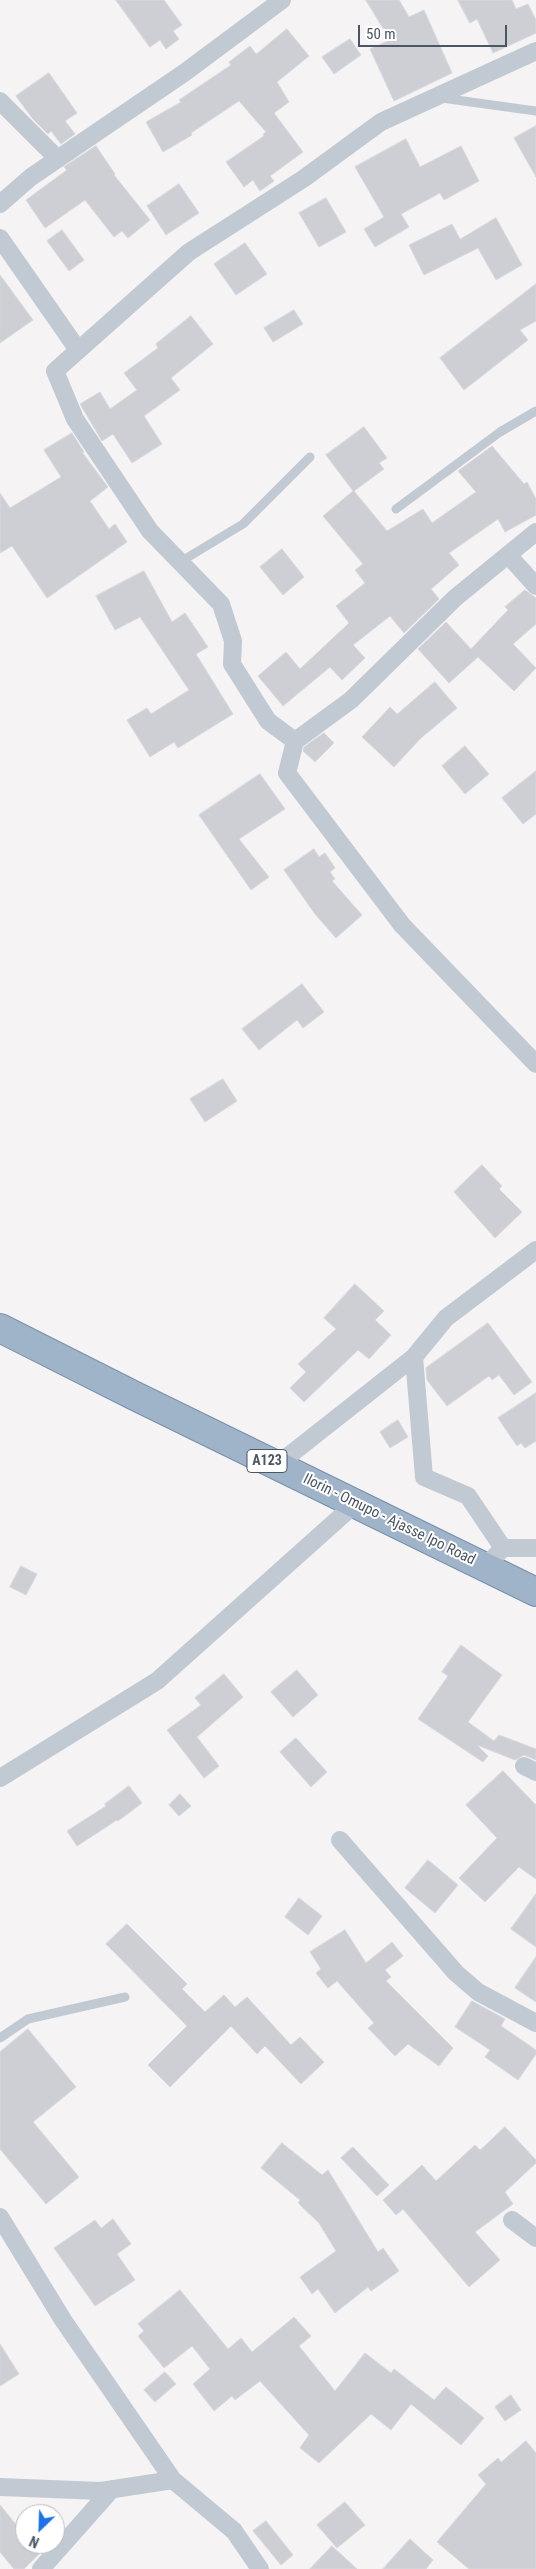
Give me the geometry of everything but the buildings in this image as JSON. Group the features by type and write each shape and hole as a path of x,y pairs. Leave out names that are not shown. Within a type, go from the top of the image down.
{"highway":[{"name":"Ilorin - Omupo - Ajasse Ipo Road","path":"0,1328 355,1504 494,1558 536,1592"}],"street":[{"path":"0,204 31,177 184,73 282,0"},
{"path":"295,741 268,721 232,664 233,641 221,604 150,531 75,419 55,371 189,252 303,179 381,122 536,51"},
{"path":"0,101 58,159"},
{"path":"0,238 78,350"},
{"path":"536,532 455,598 350,700 295,741 287,773 402,925 536,1064"},
{"path":"508,555 536,586"},
{"path":"276,1466 414,1357 446,1318 536,1250"},
{"path":"414,1357 424,1477 468,1496 494,1558 536,1548"},
{"path":"0,1778 157,1680 355,1504"},
{"path":"340,1840 456,1973 478,1992 536,2023"},
{"path":"0,2217 63,2320 173,2480 234,2531 260,2569"},
{"path":"512,2220 536,2238"},
{"path":"3,2484 101,2491 173,2480"},
{"path":"41,2569 112,2489"}],"lane":[{"path":"432,98 447,97 536,111"},
{"path":"396,509 500,432 536,410"},
{"path":"180,562 243,524 310,457"},
{"path":"0,2038 28,2019 125,1997"}]}
